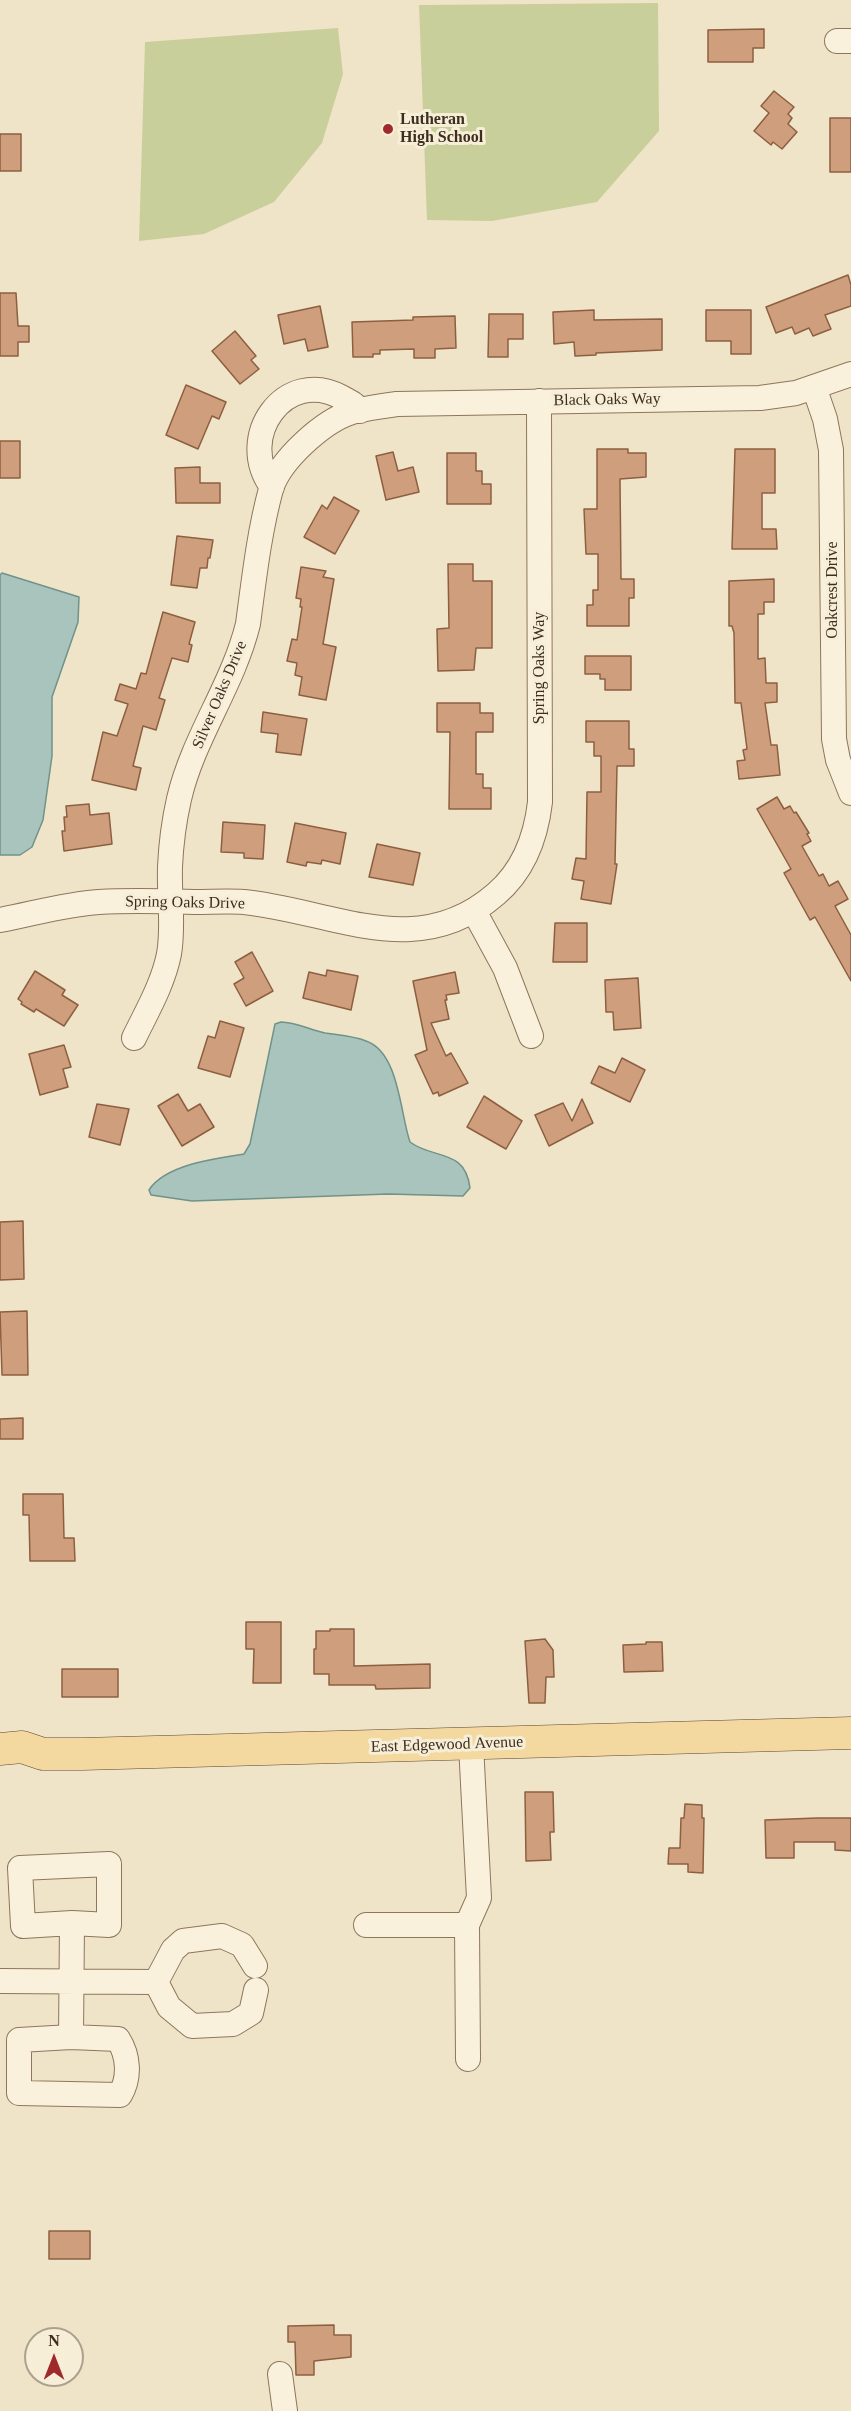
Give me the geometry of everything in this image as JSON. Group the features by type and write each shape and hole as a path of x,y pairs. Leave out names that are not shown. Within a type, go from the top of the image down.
{"main road":[{"name":"East Edgewood Avenue","path":"43,1754 851,1733"},
{"path":"0,1749 22,1747 43,1754"},
{"path":"0,1764 23,1763 43,1754"}],"street":[{"name":"Black Oaks Way","path":"360,411 397,404 760,398 796,393 851,374"},
{"name":"Oakcrest Drive","path":"814,387 825,419 831,450 842,647 834,739 838,760 851,793"},
{"path":"272,487 262,470 258,447 262,426 279,404 295,395 311,390 338,396 357,406 360,411"},
{"name":"Spring Oaks Way","path":"474,911 503,888 520,866 533,840 539,811 539,400"},
{"name":"Silver Oaks Drive","path":"134,1038 164,972 170,942 171,847 179,799 191,762 243,642 248,624 265,513 272,487 289,460 317,431 342,417 360,411"},
{"name":"Spring Oaks Drive","path":"0,920 98,902 170,901 257,904 384,929 421,930 474,911"},
{"path":"474,911 505,968 531,1036"},
{"path":"468,2059 466,1925 479,1898 471,1744"},
{"path":"71,2037 72,1923"},
{"path":"366,1925 466,1925"},
{"path":"156,1982 173,1950 183,1941 222,1936 242,1945 255,1966"},
{"path":"0,1981 156,1982"},
{"path":"156,1982 169,2007 192,2026 233,2024 251,2013 256,1990"},
{"path":"71,2037 118,2039 126,2050 127,2084 120,2095 20,2093 19,2040 71,2037"},
{"path":"280,2374 285,2411"}],"green space":[{"path":"658,3 659,131 597,202 492,221 427,220 419,5"},
{"path":"338,28 343,74 322,143 274,202 204,234 139,241 145,42"}],"water":[{"path":"2,573 79,597 78,622 52,697 52,756 43,820 32,847 20,855 0,855 0,575"},
{"path":"281,1022 356,1038 377,1047 392,1070 410,1142 419,1148 447,1157 462,1166 470,1188 463,1196 388,1194 192,1201 151,1195 149,1190 167,1174 192,1164 244,1154 250,1144 275,1024"}],"building":[{"path":"764,29 764,48 753,48 753,62 708,62 708,30"},
{"path":"774,91 794,107 788,114 792,118 788,124 797,132 782,149 773,142 771,145 754,131 769,113 761,106"},
{"path":"830,118 851,118 851,172 830,172"},
{"path":"0,134 21,134 21,171 0,171"},
{"path":"848,275 851,285 851,306 825,315 831,329 813,336 809,328 795,334 792,327 776,333 766,307"},
{"path":"0,293 16,293 18,326 29,326 29,342 18,342 18,356 0,356"},
{"path":"320,306 328,347 308,351 305,339 284,344 278,315"},
{"path":"594,310 594,320 662,319 662,350 575,356 574,342 554,344 553,312"},
{"path":"706,310 751,310 751,354 731,354 731,341 706,341"},
{"path":"489,314 523,314 523,339 508,339 508,357 488,357"},
{"path":"455,316 456,348 435,349 435,358 414,358 414,349 380,350 380,354 373,354 373,357 353,357 352,322"},
{"path":"235,331 256,356 251,360 259,369 240,384 212,351"},
{"path":"186,385 226,402 219,419 212,416 198,449 166,435"},
{"path":"0,441 20,441 20,478 0,478"},
{"path":"597,449 628,449 628,453 646,453 646,477 620,479 621,579 634,579 634,598 629,598 629,626 587,626 587,605 593,605 593,590 598,590 598,554 586,554 584,509 597,509"},
{"path":"735,449 775,449 775,493 762,493 762,529 776,529 777,549 732,549"},
{"path":"393,452 398,471 413,467 419,492 386,500 376,456"},
{"path":"447,453 476,453 476,471 482,471 482,484 491,484 491,504 447,504"},
{"path":"200,467 200,483 220,483 220,503 176,503 175,468"},
{"path":"334,497 359,511 335,554 304,537 322,505 327,509"},
{"path":"177,536 213,540 207,568 200,568 197,588 171,585"},
{"path":"448,564 473,564 473,581 492,581 492,648 476,648 474,670 438,671 437,629 449,628"},
{"path":"301,567 326,571 323,577 334,579 323,644 336,647 326,700 299,695 302,677 295,675 297,663 287,661 292,639 297,640 302,607 300,607 301,599 296,598"},
{"path":"774,579 774,602 764,602 764,614 758,614 758,659 765,658 766,683 777,683 777,702 765,703 771,745 777,745 780,775 739,779 737,761 745,760 743,750 747,749 741,703 735,703 734,633 732,626 729,626 729,581"},
{"path":"163,612 195,622 189,644 192,645 188,662 172,658 159,698 165,700 156,730 143,726 133,766 141,768 136,790 92,780 103,732 117,736 128,704 115,700 120,684 136,689 141,673 146,674"},
{"path":"585,656 631,656 631,690 605,690 605,679 600,679 600,674 585,674"},
{"path":"437,703 480,703 480,713 493,713 493,732 476,732 476,774 483,774 483,788 491,788 491,809 449,809 450,732 437,732"},
{"path":"263,712 307,719 301,755 276,752 278,734 261,732"},
{"path":"586,721 629,721 629,749 634,749 634,766 617,766 615,864 617,864 611,904 581,899 584,881 572,879 576,858 586,859 587,792 601,792 601,756 594,756 594,742 586,742"},
{"path":"777,797 784,809 790,806 794,813 796,812 809,833 807,834 811,841 802,846 819,876 823,874 829,886 838,881 848,899 835,906 851,935 851,981 815,917 810,920 784,873 791,869 757,809"},
{"path":"89,804 90,815 109,813 112,844 64,851 62,831 65,831 66,806"},
{"path":"223,822 265,825 263,859 244,858 244,853 221,852"},
{"path":"295,823 346,833 340,864 322,860 321,864 307,862 306,866 287,862"},
{"path":"377,844 420,853 413,885 369,877"},
{"path":"555,923 587,923 587,962 553,962"},
{"path":"252,952 273,991 246,1006 234,984 244,978 235,962"},
{"path":"327,970 358,976 351,1010 303,998 309,972 326,976"},
{"path":"35,971 65,990 62,995 78,1005 64,1026 36,1009 34,1012 21,1004 22,1002 18,999"},
{"path":"455,972 459,993 446,995 449,1019 431,1023 446,1056 451,1053 468,1083 439,1096 438,1092 433,1094 415,1055 427,1050 413,981"},
{"path":"638,978 641,1028 614,1030 613,1012 606,1012 605,980"},
{"path":"220,1021 244,1028 230,1077 198,1068 208,1036 215,1038"},
{"path":"64,1045 71,1067 63,1069 68,1087 40,1095 29,1054"},
{"path":"622,1058 645,1070 630,1102 591,1083 599,1066 615,1073"},
{"path":"178,1094 188,1111 200,1104 214,1127 182,1146 158,1106"},
{"path":"484,1096 522,1121 506,1149 467,1127"},
{"path":"582,1099 593,1123 549,1146 535,1115 563,1103 572,1121"},
{"path":"97,1104 129,1109 120,1145 89,1137"},
{"path":"23,1221 24,1279 0,1280 0,1222"},
{"path":"27,1311 28,1375 2,1375 0,1312"},
{"path":"23,1418 23,1439 0,1439 0,1419"},
{"path":"23,1494 63,1494 64,1538 74,1538 75,1561 30,1561 29,1515 23,1515"},
{"path":"246,1622 281,1622 281,1683 253,1683 254,1649 246,1649"},
{"path":"330,1629 354,1629 354,1666 430,1664 430,1688 376,1689 375,1685 329,1685 329,1674 314,1674 314,1649 316,1649 316,1631 330,1631"},
{"path":"545,1639 553,1650 554,1677 546,1677 545,1703 529,1703 525,1641"},
{"path":"646,1642 662,1642 663,1671 624,1672 623,1645 646,1644"},
{"path":"62,1669 118,1669 118,1697 62,1697"},
{"path":"525,1792 553,1792 554,1832 550,1832 551,1860 526,1861"},
{"path":"685,1804 702,1805 702,1818 704,1818 703,1873 688,1872 688,1864 668,1864 669,1848 680,1848 681,1818 684,1818"},
{"path":"851,1818 851,1851 835,1850 835,1842 794,1842 794,1858 766,1858 765,1820"},
{"path":"49,2231 90,2231 90,2259 49,2259"},
{"path":"334,2325 334,2335 351,2335 351,2357 314,2361 314,2375 296,2375 295,2342 288,2342 288,2326"}],"place":[{"name":"Lutheran High School","path":"388,129"}]}
